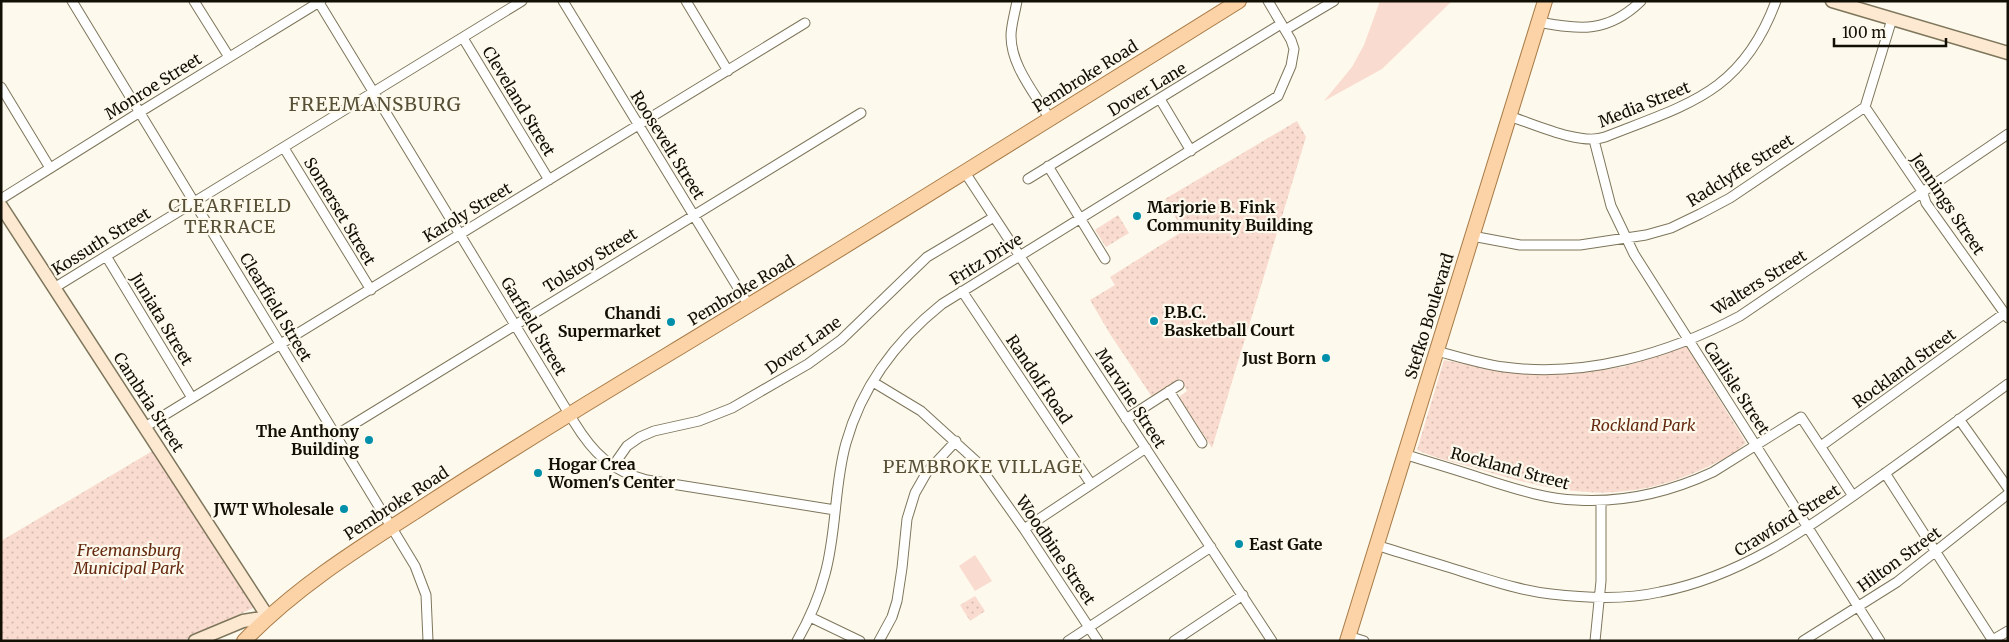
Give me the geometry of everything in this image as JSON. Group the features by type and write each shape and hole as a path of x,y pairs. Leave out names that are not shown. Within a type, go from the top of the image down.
{"main road":[{"name":"Pembroke Road","path":"244,641 268,617 310,582 569,413 892,219 964,171 1238,1"},
{"name":"Stefko Boulevard","path":"1347,638 1545,1"}],"street":[{"name":"Clearfield Street","path":"72,1 392,527 423,583 428,606 428,641"},
{"path":"194,1 229,57"},
{"name":"Kossuth Street","path":"54,288 522,1"},
{"name":"Roosevelt Street","path":"563,1 638,126 694,214 748,306"},
{"path":"686,1 728,70"},
{"path":"1018,1 1011,34 1013,52 1023,75 1049,118"},
{"name":"Fritz Drive","path":"798,641 810,617 825,574 846,443 864,399 892,353 915,327 942,304 1278,96 1284,85 1294,54 1292,44 1268,1"},
{"name":"Dover Lane","path":"1028,179 1283,27 1334,1"},
{"path":"1539,22 1575,28 1593,27 1617,19 1641,1"},
{"name":"Media Street","path":"1509,116 1580,139 1594,140 1685,106 1718,86 1734,72 1767,26 1776,1"},
{"path":"1832,1 2008,53"},
{"name":"Monroe Street","path":"1,199 319,2"},
{"name":"Garfield Street","path":"319,2 590,447 613,466 633,476 654,482 835,510"},
{"path":"1865,106 1892,19"},
{"name":"Karoly Street","path":"145,427 805,23"},
{"name":"Cleveland Street","path":"463,38 549,180"},
{"path":"1,87 50,168"},
{"path":"1160,99 1191,151"},
{"name":"Jennings Street","path":"1865,106 1922,191 1928,206 2006,316"},
{"name":"Radclyffe Street","path":"1472,236 1520,245 1580,245 1626,240 1671,228 1715,207 1865,106"},
{"name":"Tolstoy Street","path":"336,435 861,113"},
{"name":"Walters Street","path":"1437,351 1503,366 1561,369 1623,361 1688,339 1740,316 2007,135"},
{"name":"Carlisle Street","path":"1594,140 1608,197 1626,240 1647,276 1880,641"},
{"name":"Somerset Street","path":"284,148 371,290"},
{"path":"1048,166 1105,259"},
{"name":"Marvine Street","path":"964,171 1272,641"},
{"name":"Cambria Street","path":"1,206 268,617"},
{"name":"Dover Lane","path":"613,466 627,446 640,437 654,431 726,411 743,403 808,364 855,327 927,257 994,216"},
{"name":"Juniata Street","path":"106,256 192,398"},
{"name":"Randolf Road","path":"962,291 1091,484"},
{"name":"Rockland Street","path":"1404,454 1548,496 1575,500 1601,500 1650,494 1684,485 1713,472 1801,417 1821,446 2006,316"},
{"name":"Woodbine Street","path":"873,382 921,411 980,466 1098,641"},
{"name":"Crawford Street","path":"1376,545 1521,588 1550,594 1601,597 1656,593 1718,576 1752,561 1808,527 1853,496 2008,384"},
{"path":"1126,419 1179,385"},
{"path":"1169,391 1202,442"},
{"path":"1959,419 2008,488"},
{"path":"879,641 892,617 897,601 907,519 916,492 926,472 956,442"},
{"path":"1821,446 1853,496"},
{"path":"1024,529 1146,448"},
{"path":"1886,473 1992,641 2008,631"},
{"name":"Hilton Street","path":"1803,641 1897,582 2008,494"},
{"path":"1595,641 1601,597 1601,500"},
{"path":"1068,641 1211,547"},
{"path":"1174,641 1243,595"},
{"path":"195,641 243,622 268,617"},
{"path":"810,617 860,641"},
{"path":"1347,638 1364,641"}],"green space":[{"path":"1380,1 1452,1 1382,69 1324,101 1352,67 1364,45"},
{"path":"1297,121 1306,137 1212,448 1179,397 1187,391 1180,379 1152,397 1090,300 1115,285 1110,277 1183,231 1165,199"},
{"path":"1118,215 1129,233 1106,247 1095,230"},
{"name":"Rockland Park","path":"1684,346 1687,347 1746,443 1728,456 1694,473 1637,490 1584,492 1531,484 1417,450 1444,360 1498,371 1552,374 1573,373 1623,367"},
{"name":"Freemansburg Municipal Park","path":"154,450 253,603 253,608 183,641 1,641 1,541"},
{"path":"975,555 992,581 975,591 959,566"},
{"path":"975,596 985,611 970,621 960,605"}],"place":[{"name":"Marjorie B. Fink Community Building","path":"1137,216"},
{"name":"P.B.C. Basketball Court","path":"1154,321"},
{"name":"Chandi Supermarket","path":"671,322"},
{"name":"Just Born","path":"1326,358"},
{"name":"The Anthony Building","path":"369,440"},
{"name":"Hogar Crea Women's Center","path":"538,473"},
{"name":"JWT Wholesale","path":"344,509"},
{"name":"East Gate","path":"1239,544"}],"district":[{"name":"FREEMANSBURG","path":"375,104"},
{"name":"CLEARFIELD TERRACE","path":"230,215"},
{"name":"PEMBROKE VILLAGE","path":"983,466"}]}
